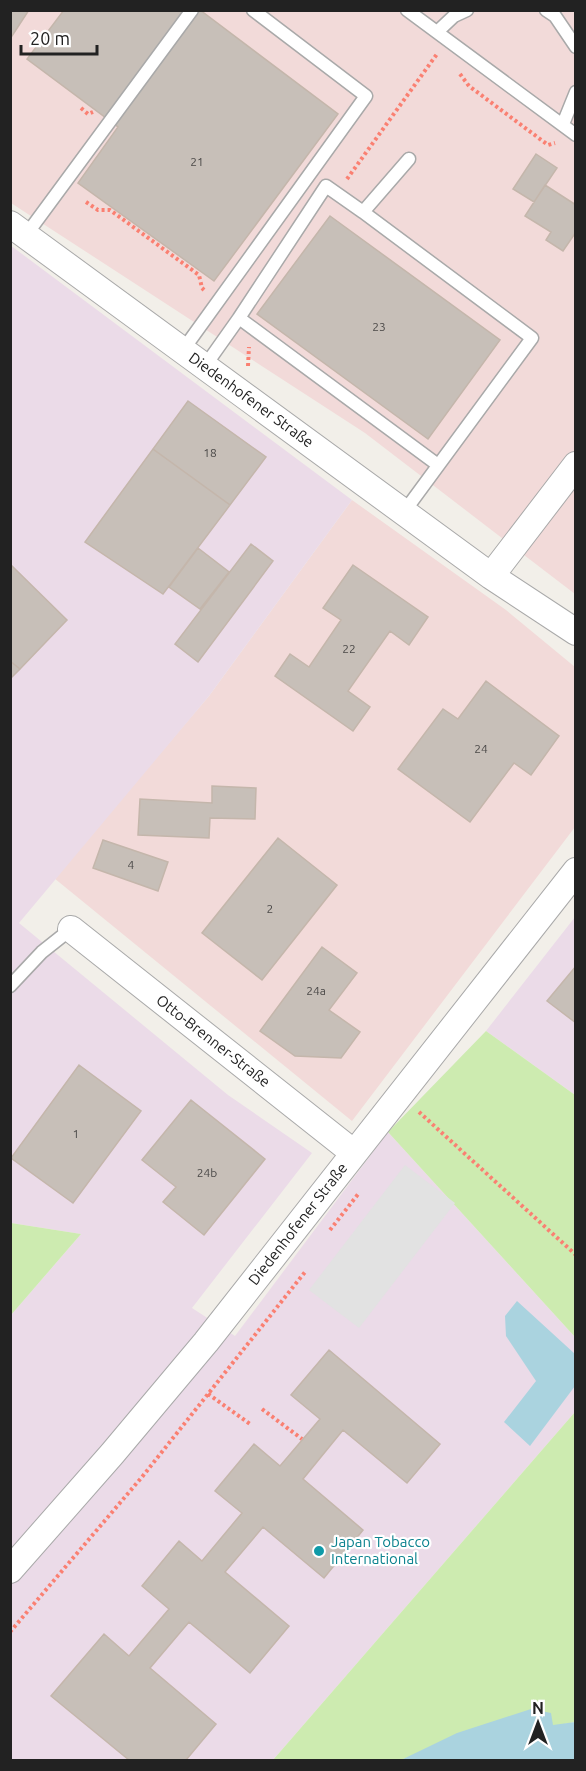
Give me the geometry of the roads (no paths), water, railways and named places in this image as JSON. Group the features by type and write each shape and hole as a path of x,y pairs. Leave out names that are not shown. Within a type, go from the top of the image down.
{"street":[{"name":"Diedenhofener Straße","path":"21,225 183,350 491,576 576,632"},
{"path":"491,576 576,465"},
{"name":"Diedenhofener Straße","path":"10,1570 206,1342 576,871"},
{"name":"Otto-Brenner-Straße","path":"71,929 354,1153"}],"lane":[{"path":"21,225 192,10"},
{"path":"183,350 366,96 253,10"},
{"path":"407,10 576,135"},
{"path":"437,32 454,16 467,10"},
{"path":"546,10 555,16 576,47"},
{"path":"563,124 576,92"},
{"path":"363,212 409,159"},
{"path":"205,366 326,186 363,212 532,338 404,512"},
{"path":"239,318 438,465"},
{"path":"10,986 42,952 71,929"}],"water":[{"path":"517,1301 575,1354 575,1386 530,1446 504,1422 536,1381 506,1336 505,1316"},
{"path":"531,1709 551,1713 553,1725 575,1722 575,1760 401,1760 457,1733"}],"place":[{"name":"Japan Tobacco International","path":"319,1551"}]}
